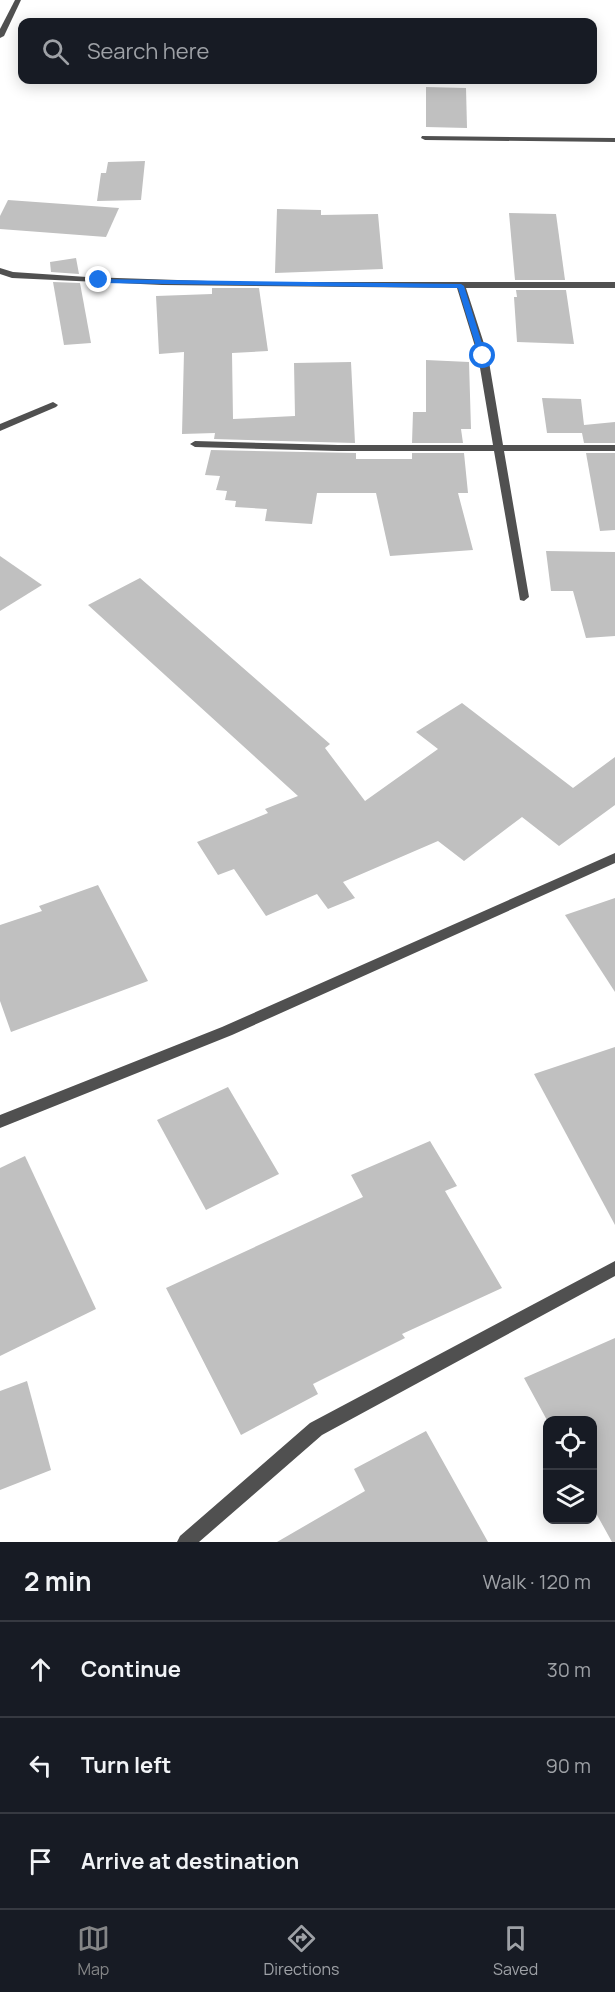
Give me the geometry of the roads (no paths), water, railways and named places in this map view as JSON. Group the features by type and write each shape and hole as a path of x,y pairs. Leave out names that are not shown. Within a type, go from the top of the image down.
{"street":[{"path":"0,36 18,0"},
{"path":"425,138 615,140"},
{"path":"0,272 12,275 99,280 461,286 615,285"},
{"path":"461,286 483,356 524,597"},
{"path":"0,428 53,405"},
{"path":"195,444 615,448"},
{"path":"0,1122 227,1031 615,858"},
{"path":"186,1542 316,1429 615,1268"}]}
